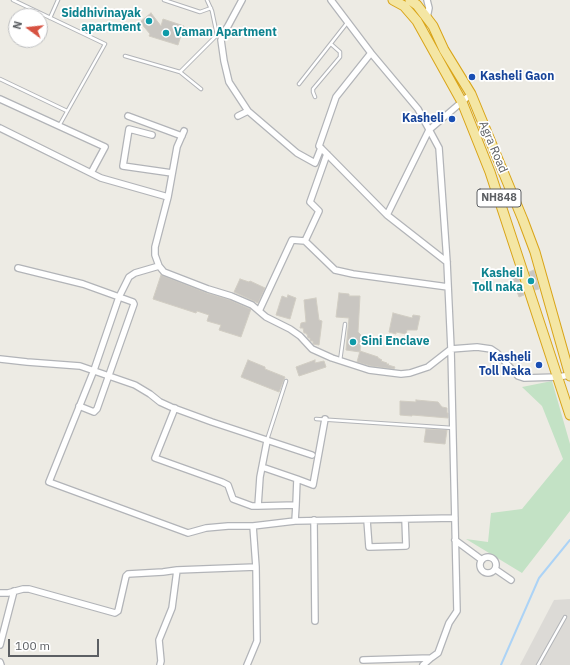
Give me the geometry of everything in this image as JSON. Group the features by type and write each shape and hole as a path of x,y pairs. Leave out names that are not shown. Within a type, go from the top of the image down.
{"highway":[{"name":"NH848","path":"393,0 404,6 417,21 462,102 490,172 570,415"},
{"name":"Agra Road","path":"410,0 417,5 433,26 444,50 471,94 524,220 535,252 570,375"}],"street":[{"path":"242,0 224,32 222,40 224,61 229,82 248,111 297,153 315,163 321,148 319,146 336,98 371,53"},
{"path":"331,0 371,53 418,109 440,148 451,349 457,612 449,623 438,654 423,665"},
{"path":"426,18 429,8 428,0"},
{"path":"387,215 429,130 471,94"},
{"path":"0,99 105,147 91,173"},
{"path":"238,116 248,111"},
{"path":"128,116 183,133 177,147 168,197 154,247 159,266 164,272 252,305 266,317 290,329 300,336 312,349 340,361 370,370 401,374 410,373 428,367 451,349 477,347 491,350 497,354 518,376 524,378 558,377 570,375"},
{"path":"0,128 101,178 168,197"},
{"path":"152,135 129,129 123,166 172,173"},
{"path":"321,148 387,215 447,262"},
{"path":"305,241 319,211 310,202 327,154"},
{"path":"260,311 292,240 305,241 335,270 353,274 448,286"},
{"path":"159,266 135,274 129,278 119,297 94,370 49,482 188,533 206,528 253,526 295,520 455,518"},
{"path":"18,268 83,284 133,302 134,304 97,409 94,412 79,406"},
{"path":"0,359 80,366 94,370 135,385 160,402 175,408 267,441 312,455"},
{"path":"175,408 155,458 222,482 228,485 233,499 252,506 296,505"},
{"path":"262,467 313,485 325,419"},
{"path":"258,506 260,478 267,441"},
{"path":"295,520 297,479"},
{"path":"367,520 369,547 406,546 405,519"},
{"path":"314,520 315,621"},
{"path":"247,665 257,642 256,567 253,526"},
{"path":"455,540 482,560"},
{"path":"489,557 494,560 496,564 495,569 488,574 483,572 480,565 482,560 489,557"},
{"path":"0,593 29,589 115,613 118,611 126,576 128,574 177,570 256,567"},
{"path":"495,569 511,580"},
{"path":"160,665 160,640 172,608 177,570"},
{"path":"0,645 14,592"},
{"path":"363,660 431,658"}],"lane":[{"path":"13,0 104,44 59,126"},
{"path":"50,18 58,0"},
{"path":"164,0 200,12 211,8"},
{"path":"180,72 217,35 211,8 207,0"},
{"path":"299,84 348,22"},
{"path":"315,97 312,92 313,89 340,57 340,52 331,44"},
{"path":"125,56 180,72 201,89"},
{"path":"0,79 68,111"},
{"path":"340,361 345,324"},
{"path":"267,441 286,381"},
{"path":"316,419 453,428"},
{"path":"538,665 565,617"}],"shaded area":[{"path":"570,599 570,665 520,665 554,600"}],"green space":[{"path":"552,381 570,444 570,511 522,573 466,539 488,542 491,513 522,509 563,459 542,406 522,387"}],"building":[{"name":"Vaman Apartment","path":"151,13 161,26 163,19 184,26 178,45 149,36 150,34 140,22"},
{"path":"534,270 539,289 535,290 529,272"},
{"path":"161,275 251,309 241,337 219,330 221,325 207,321 209,315 197,311 196,313 153,299"},
{"path":"518,276 524,295 519,297 512,278"},
{"path":"240,279 250,281 265,288 258,303 234,292"},
{"path":"339,293 349,294 349,296 360,296 358,332 361,335 360,352 346,350 349,318 336,317"},
{"path":"288,295 296,298 290,319 276,315 282,296 287,298"},
{"path":"316,298 319,320 322,321 319,345 313,344 313,341 310,341 307,334 304,333 303,328 300,328 301,323 306,322 304,300"},
{"path":"393,313 412,318 413,315 420,316 417,330 407,330 406,334 389,332"},
{"path":"360,351 378,357 382,360 381,361 387,363 386,364 395,367 394,369 371,366 357,362"},
{"path":"248,360 285,377 279,392 241,377"},
{"path":"315,360 315,363 324,361 326,367 299,376 296,367"},
{"path":"416,400 438,402 442,407 447,408 448,418 400,415 400,401 416,402"},
{"path":"426,429 447,430 445,444 424,442"}],"waterway":[{"path":"501,665 539,578 570,540"}],"place":[{"name":"Siddhivinayak apartment","path":"149,21"},
{"name":"Vaman Apartment","path":"166,33"},
{"name":"Kasheli Gaon","path":"472,77"},
{"name":"Kasheli","path":"452,119"},
{"name":"Kasheli Toll naka","path":"531,281"},
{"name":"Sini Enclave","path":"353,342"},
{"name":"Kasheli Toll Naka","path":"539,365"}]}
